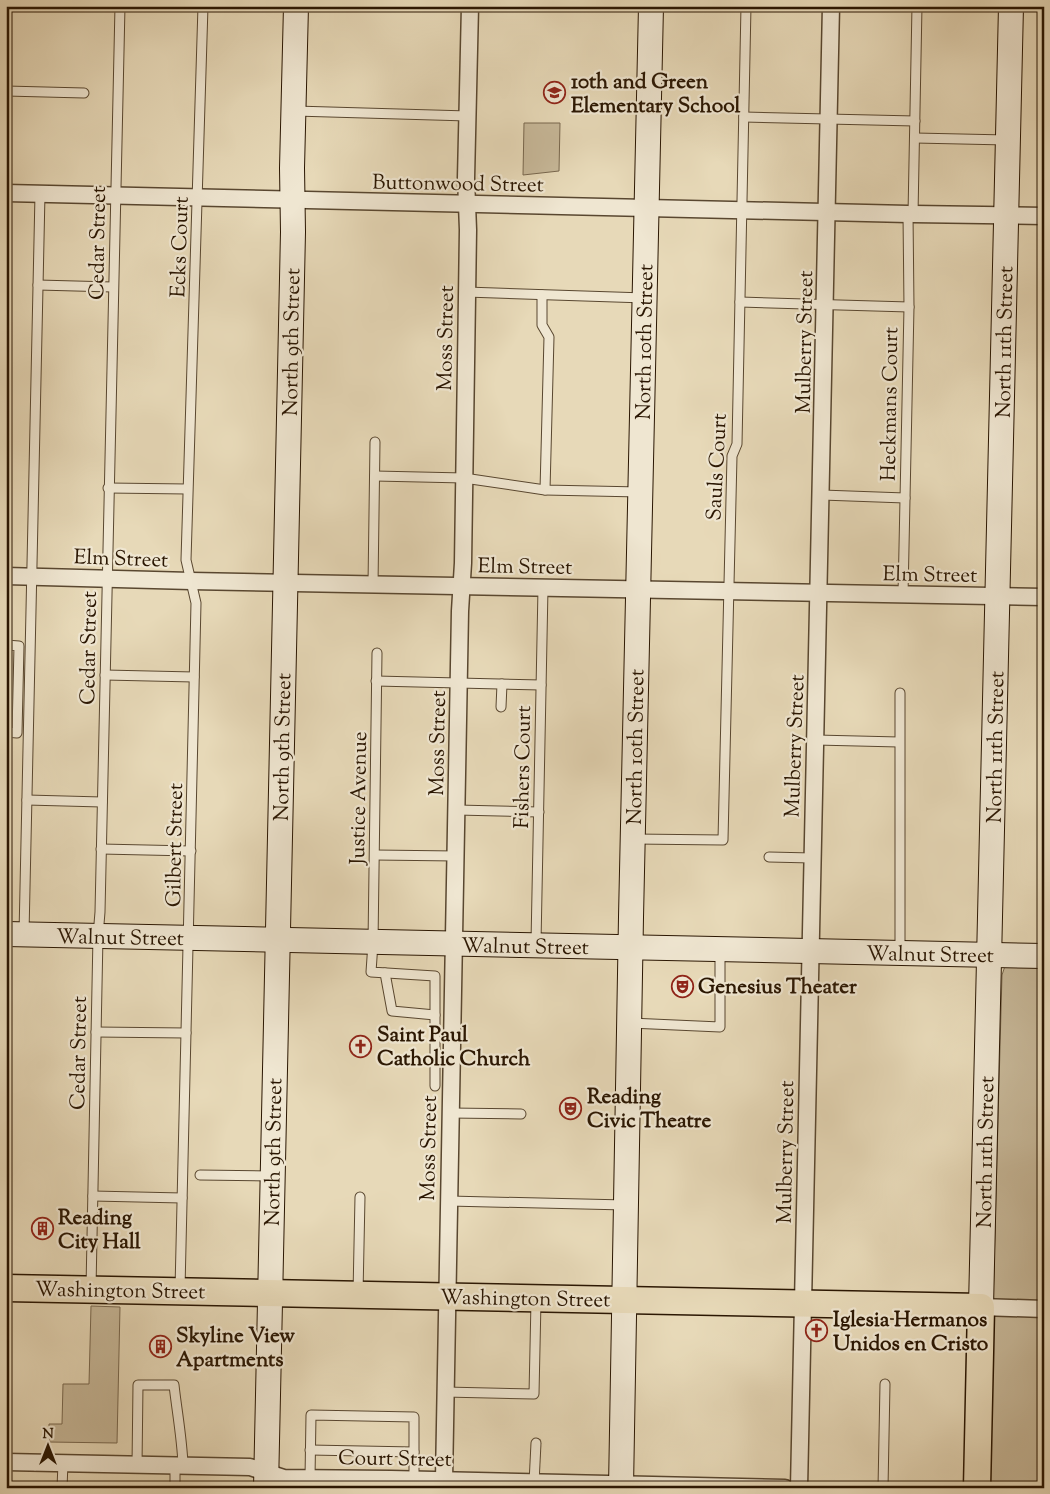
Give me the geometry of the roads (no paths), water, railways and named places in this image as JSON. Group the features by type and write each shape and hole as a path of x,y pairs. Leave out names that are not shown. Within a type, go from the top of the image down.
{"main road":[{"name":"Washington Street","path":"6,1288 981,1307"},
{"name":"North 11th Street","path":"977,1488 981,1307"}],"street":[{"name":"North 9th Street","path":"266,1480 296,6"},
{"name":"Moss Street","path":"444,1480 450,1113 443,1074 453,944 456,856 464,478 470,6"},
{"name":"North 10th Street","path":"621,1486 651,6"},
{"name":"Mulberry Street","path":"799,1488 812,858 820,593 830,6"},
{"name":"North 11th Street","path":"981,1307 1011,6"},
{"name":"Buttonwood Street","path":"6,193 467,205 1044,216"},
{"name":"Elm Street","path":"6,576 373,585 1044,597"},
{"name":"Walnut Street","path":"15,934 1044,956"},
{"name":"Washington Street","path":"981,1307 1044,1308"},
{"name":"Court Street","path":"6,1462 250,1467 266,1480 310,1478 391,1483 414,1480 444,1480 621,1486 784,1488"}],"lane":[{"name":"Cedar Street","path":"91,1290 120,6"},
{"name":"Ecks Court","path":"187,489 203,6"},
{"name":"Sauls Court","path":"633,839 723,840 732,456 737,444 746,6"},
{"name":"Heckmans Court","path":"903,595 917,6"},
{"path":"6,91 84,93"},
{"path":"294,111 468,116"},
{"path":"744,117 915,121"},
{"path":"915,138 1008,140"},
{"path":"15,934 27,800 40,194"},
{"path":"38,286 113,287"},
{"path":"466,292 645,298"},
{"path":"542,295 542,325 549,337 545,490"},
{"path":"740,302 909,306"},
{"path":"373,585 375,442"},
{"path":"375,476 464,478 545,490 640,492"},
{"path":"108,488 187,489"},
{"name":"Gilbert Street","path":"180,1292 196,603 186,560 187,489"},
{"path":"822,495 905,498"},
{"name":"Fishers Court","path":"536,946 543,588"},
{"path":"6,645 18,646 17,733 6,732"},
{"name":"Justice Avenue","path":"377,653 375,855 371,972 384,973"},
{"path":"105,675 194,677"},
{"path":"376,681 541,685"},
{"path":"501,707 502,684"},
{"path":"900,694 900,953"},
{"path":"816,740 899,742"},
{"path":"27,800 102,802"},
{"path":"457,810 539,812"},
{"path":"101,849 191,851"},
{"path":"375,855 456,856"},
{"path":"769,857 812,858"},
{"path":"630,1023 720,1027 720,950"},
{"path":"435,1015 392,1011 384,973 435,976 435,1015 443,1074 435,1086"},
{"path":"96,1032 186,1033"},
{"path":"450,1113 521,1114"},
{"path":"200,1175 272,1176"},
{"path":"93,1196 182,1198"},
{"path":"358,1295 360,1197"},
{"path":"449,1201 627,1205"},
{"path":"445,1392 534,1394 536,1299"},
{"path":"883,1488 885,1384"},
{"path":"137,1465 138,1385 174,1385 179,1432 182,1441 175,1488"},
{"path":"310,1478 311,1415 414,1417 414,1480"},
{"path":"534,1483 536,1443"},
{"path":"310,1450 414,1452"},
{"path":"62,1488 63,1463"}],"place":[{"name":"10th and Green Elementary School","path":"555,93"},
{"name":"Genesius Theater","path":"682,986"},
{"name":"Saint Paul Catholic Church","path":"361,1046"},
{"name":"Reading Civic Theatre","path":"571,1108"},
{"name":"Reading City Hall","path":"42,1229"},
{"name":"Iglesia Hermanos Unidos en Cristo","path":"817,1331"},
{"name":"Skyline View Apartments","path":"160,1347"}]}
